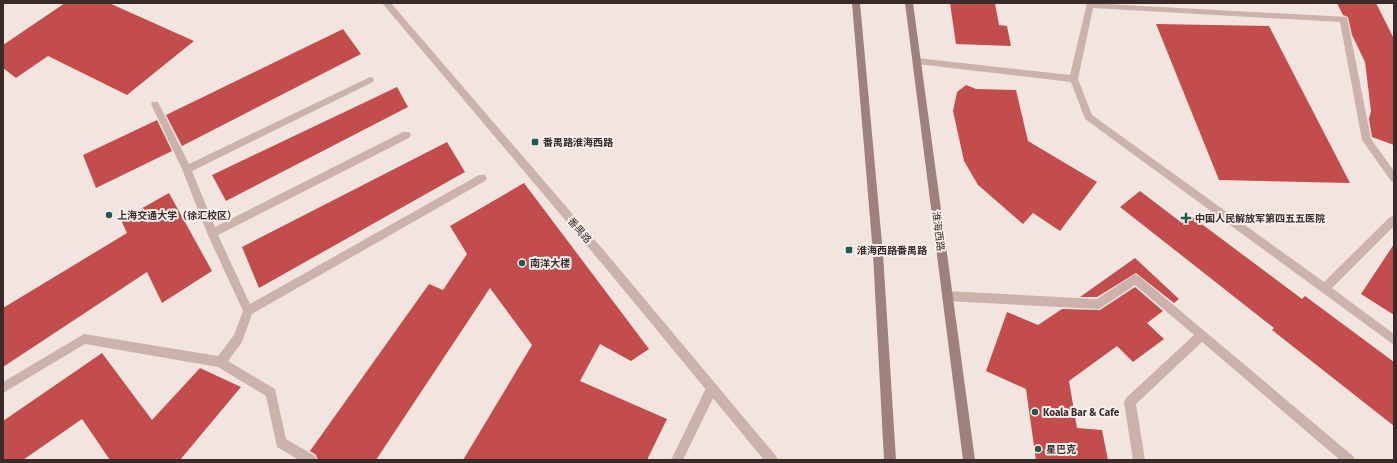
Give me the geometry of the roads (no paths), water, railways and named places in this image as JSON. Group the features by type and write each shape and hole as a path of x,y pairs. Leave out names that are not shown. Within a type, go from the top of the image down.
{"main road":[{"path":"856,3 878,254 890,460"},
{"name":"淮海西路","path":"909,3 969,460"}],"street":[{"name":"番禺路","path":"386,3 603,257 772,460"},
{"path":"1394,178 1367,140 1344,20 1090,5 1074,79 1088,117 1326,288 1394,340"},
{"path":"917,61 1074,79"},
{"path":"187,169 370,80"},
{"path":"156,104 187,169 212,233 248,311"},
{"path":"212,233 406,135"},
{"path":"220,362 238,338 248,311 482,178"},
{"path":"1326,288 1394,220"},
{"path":"948,296 1100,304 1135,280 1349,460"},
{"path":"1140,460 1130,402 1202,335"},
{"path":"3,388 84,339 220,362 271,393 281,443 311,460"},
{"path":"677,460 712,388"}],"place":[{"name":"番禺路淮海西路","path":"535,142"},
{"name":"上海交通大学（徐汇校区）","path":"109,215"},
{"name":"中国人民解放军第四五五医院","path":"1186,218"},
{"name":"淮海西路番禺路","path":"849,250"},
{"name":"南洋大楼","path":"522,263"},
{"name":"Koala Bar & Cafe","path":"1035,412"},
{"name":"星巴克","path":"1038,449"}]}
